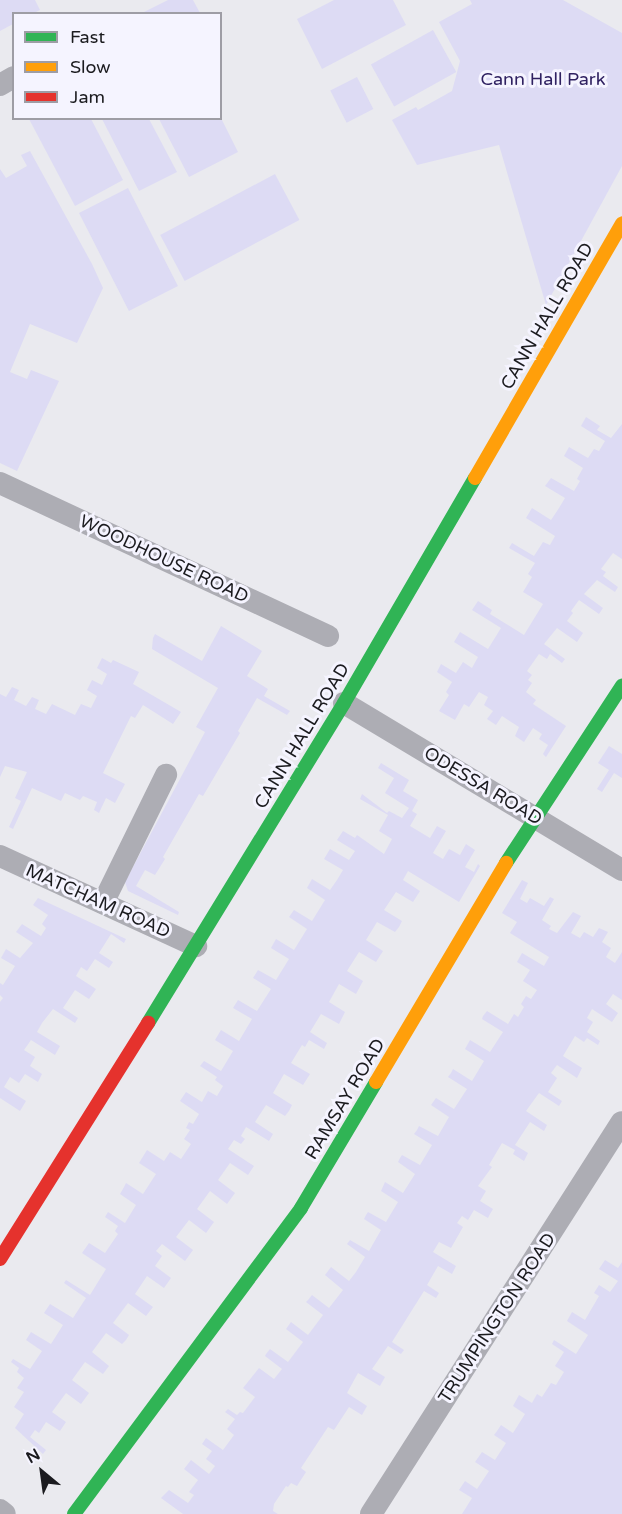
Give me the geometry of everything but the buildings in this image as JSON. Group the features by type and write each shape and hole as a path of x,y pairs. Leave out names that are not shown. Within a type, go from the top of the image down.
{"street":[{"name":"CANN HALL ROAD","path":"0,1259 196,946 344,703 622,223"},
{"name":"WOODHOUSE ROAD","path":"0,483 328,636"},
{"name":"RAMSAY ROAD","path":"74,1514 301,1208 534,817 622,686"},
{"name":"ODESSA ROAD","path":"344,703 622,870"},
{"path":"102,903 166,775"},
{"name":"MATCHAM ROAD","path":"0,856 196,946"},
{"name":"TRUMPINGTON ROAD","path":"371,1514 622,1122"},
{"path":"0,1510 5,1514"}],"green space":[{"path":"0,0 35,0 40,10 12,12 12,25 0,31"},
{"path":"168,0 193,0 199,12 144,12"},
{"path":"334,0 393,0 406,25 322,69 297,19"},
{"name":"Cann Hall Park","path":"470,0 563,0 622,33 622,166 546,305 499,145 417,165 392,120 416,107 418,110 452,91 460,61 439,22 472,4"},
{"path":"433,30 456,72 394,106 371,64"},
{"path":"357,77 373,109 347,123 330,91"},
{"path":"30,120 92,120 123,180 75,206"},
{"path":"103,120 150,120 177,172 139,191"},
{"path":"160,120 222,120 238,152 189,177"},
{"path":"30,151 103,288 77,343 30,324 10,372 27,379 31,370 59,381 17,471 0,463 0,169 6,178 27,166 21,155"},
{"path":"275,174 299,220 185,281 160,235"},
{"path":"128,188 178,286 129,311 79,213"},
{"path":"586,417 600,426 597,430 611,438 622,424 622,559 613,553 601,569 606,572 603,576 618,587 615,592 597,580 584,594 603,608 599,614 579,600 571,611 573,613 567,621 583,633 577,642 557,628 544,644 565,659 562,663 550,654 547,659 539,654 527,671 532,675 528,680 532,683 526,692 536,700 533,704 566,726 546,757 543,754 548,745 539,739 542,734 533,728 524,742 515,736 519,727 502,716 496,725 487,719 493,711 484,705 488,697 479,692 469,707 464,704 455,720 439,711 449,695 446,692 452,682 437,672 441,664 456,673 463,662 472,668 478,657 454,642 460,632 488,649 501,628 472,610 478,601 492,610 490,614 524,635 543,604 523,592 532,577 528,574 535,563 509,548 512,543 534,556 543,542 550,545 555,536 526,518 532,508 551,520 559,508 565,498 545,486 551,478 574,491 580,481 577,479 583,468 564,456 569,447 588,458 594,449 599,451 605,441 581,426"},
{"path":"221,626 262,651 247,676 268,689 264,696 290,711 287,715 257,698 238,731 240,733 203,796 199,794 155,875 145,870 136,886 179,912 178,915 128,891 125,882 205,732 196,727 218,688 152,649 153,638 155,634 202,661"},
{"path":"102,658 111,663 113,660 139,672 133,684 181,712 173,724 143,705 135,718 131,716 103,773 125,784 115,803 106,798 99,813 94,810 97,802 83,796 80,800 65,793 61,801 32,788 13,829 9,827 21,801 15,798 27,772 5,766 0,777 0,694 6,697 12,687 19,690 14,700 26,706 32,697 39,700 35,709 46,714 52,704 75,715 81,704 91,708 97,696 87,690 92,680 102,685 107,674 97,668"},
{"path":"609,746 622,754 622,778 614,773 602,792 597,789 609,770 598,763"},
{"path":"381,763 409,780 403,791 418,800 412,811 417,814 410,826 430,838 437,826 446,831 433,853 443,859 449,849 460,855 466,844 475,850 465,867 474,872 478,864 480,866 459,902 408,871 403,880 420,891 413,902 396,892 384,910 402,921 399,927 395,932 377,922 366,940 383,951 376,962 359,952 347,971 363,981 356,994 339,984 329,1002 345,1012 339,1024 321,1014 310,1032 327,1043 324,1049 309,1040 305,1047 302,1045 291,1063 310,1074 303,1085 284,1074 273,1093 292,1105 289,1111 285,1116 266,1105 255,1122 273,1134 269,1141 246,1127 241,1136 245,1139 241,1144 234,1140 228,1149 254,1166 248,1175 230,1163 218,1180 235,1193 227,1204 210,1191 197,1209 214,1222 206,1233 189,1220 176,1237 193,1250 185,1261 162,1244 156,1251 162,1256 155,1266 171,1278 164,1288 147,1276 135,1294 153,1307 146,1316 128,1303 113,1323 129,1335 122,1344 106,1333 92,1352 109,1366 103,1374 85,1362 72,1380 89,1393 81,1404 66,1393 52,1412 66,1422 60,1431 46,1422 39,1433 35,1430 30,1437 46,1450 43,1454 15,1428 24,1414 14,1407 24,1392 17,1388 24,1378 17,1372 19,1368 11,1362 13,1359 30,1369 42,1351 26,1340 31,1332 51,1344 63,1325 44,1313 50,1304 73,1318 86,1298 64,1283 66,1280 90,1295 106,1269 82,1253 89,1243 105,1253 118,1234 115,1231 118,1226 105,1217 108,1212 125,1223 136,1205 120,1194 126,1183 143,1194 156,1174 139,1163 147,1150 164,1161 170,1152 181,1159 191,1144 184,1139 190,1130 186,1128 189,1122 193,1124 199,1114 180,1101 186,1092 202,1102 208,1091 217,1096 223,1086 215,1080 217,1077 200,1066 204,1061 221,1071 233,1051 215,1040 221,1030 239,1041 252,1019 233,1008 238,1000 257,1011 271,989 253,978 258,970 276,980 289,959 271,948 276,939 294,950 307,929 289,917 294,910 312,921 325,900 307,888 312,879 330,890 343,870 324,859 330,849 349,860 355,851 337,840 343,831 355,838 357,835 384,854 392,839 379,831 388,815 360,799 362,794 387,813 389,811 402,818 409,808 385,793 394,778 378,768"},
{"path":"522,880 528,883 520,899 527,903 530,898 544,906 550,897 554,899 542,920 551,926 549,929 557,933 573,912 581,916 571,933 580,938 584,932 593,937 599,928 608,932 602,942 611,948 606,957 615,963 622,952 622,1000 613,994 606,1004 618,1013 612,1022 592,1009 587,1018 593,1022 587,1032 600,1041 598,1045 587,1038 584,1042 575,1036 563,1056 582,1068 577,1078 557,1065 551,1073 557,1078 548,1092 562,1101 559,1106 539,1093 526,1111 547,1125 544,1131 530,1122 515,1145 528,1153 524,1161 513,1154 515,1150 502,1143 489,1165 492,1167 478,1186 486,1191 480,1201 493,1209 488,1218 474,1210 468,1220 462,1216 457,1223 463,1227 451,1248 439,1242 433,1252 456,1266 452,1274 438,1266 427,1285 439,1293 436,1298 424,1291 392,1342 404,1350 401,1354 388,1346 372,1369 385,1377 380,1386 358,1373 347,1393 367,1406 362,1415 349,1407 334,1430 328,1427 301,1468 306,1472 297,1486 291,1483 288,1487 286,1486 274,1504 273,1511 278,1514 183,1514 161,1498 169,1490 188,1503 194,1495 189,1492 198,1480 184,1469 191,1460 209,1474 215,1466 206,1459 212,1451 202,1444 206,1438 223,1450 234,1435 227,1429 235,1419 225,1412 228,1409 237,1415 240,1412 243,1413 255,1397 243,1388 259,1368 274,1379 282,1369 265,1356 266,1354 270,1349 288,1362 303,1342 286,1329 291,1322 308,1335 323,1315 306,1302 312,1295 329,1308 343,1290 325,1275 331,1267 349,1281 356,1272 365,1257 347,1244 350,1240 369,1251 381,1230 364,1219 366,1215 368,1212 386,1222 398,1202 381,1191 385,1182 403,1193 415,1174 398,1162 400,1158 402,1155 420,1165 432,1145 414,1134 419,1126 438,1136 449,1117 431,1105 436,1098 454,1109 467,1089 448,1077 453,1069 472,1081 484,1061 465,1049 470,1040 490,1052 503,1032 482,1019 483,1016 487,1011 508,1024 514,1014 518,1017 524,1007 521,1004 526,996 531,999 537,990 523,981 530,970 517,962 522,953 544,966 549,957 510,933 517,922 502,913"},
{"path":"38,898 126,939 124,943 111,934 99,953 113,962 109,968 95,959 87,971 81,967 76,976 96,989 89,999 75,990 63,1008 78,1018 75,1023 53,1009 42,1023 37,1032 60,1046 55,1055 31,1040 24,1050 35,1057 30,1066 42,1074 38,1082 25,1074 19,1083 10,1077 4,1087 26,1101 20,1111 0,1098 0,1002 3,998 0,995 0,983 3,985 15,966 1,958 6,949 20,958 33,943 16,932 22,924 41,936 46,928 42,924 48,915 33,905"},
{"path":"605,1260 618,1268 622,1262 622,1514 462,1514 472,1498 459,1490 465,1481 477,1489 489,1471 475,1462 482,1452 495,1460 506,1443 494,1435 501,1425 513,1433 525,1414 513,1406 519,1395 532,1403 537,1394 542,1397 551,1383 556,1385 564,1372 555,1366 564,1352 552,1344 554,1340 576,1354 588,1335 567,1321 572,1312 585,1320 599,1296 594,1293 599,1285 610,1292 618,1281 599,1269"}],"traffic: fast":[{"path":"148,1023 344,703 475,478"},
{"path":"506,863 622,686"},
{"path":"74,1514 301,1208 376,1082"}],"traffic: slow":[{"path":"475,478 622,223"},
{"path":"376,1082 506,863"}],"traffic: jam":[{"path":"0,1259 148,1023"}]}
